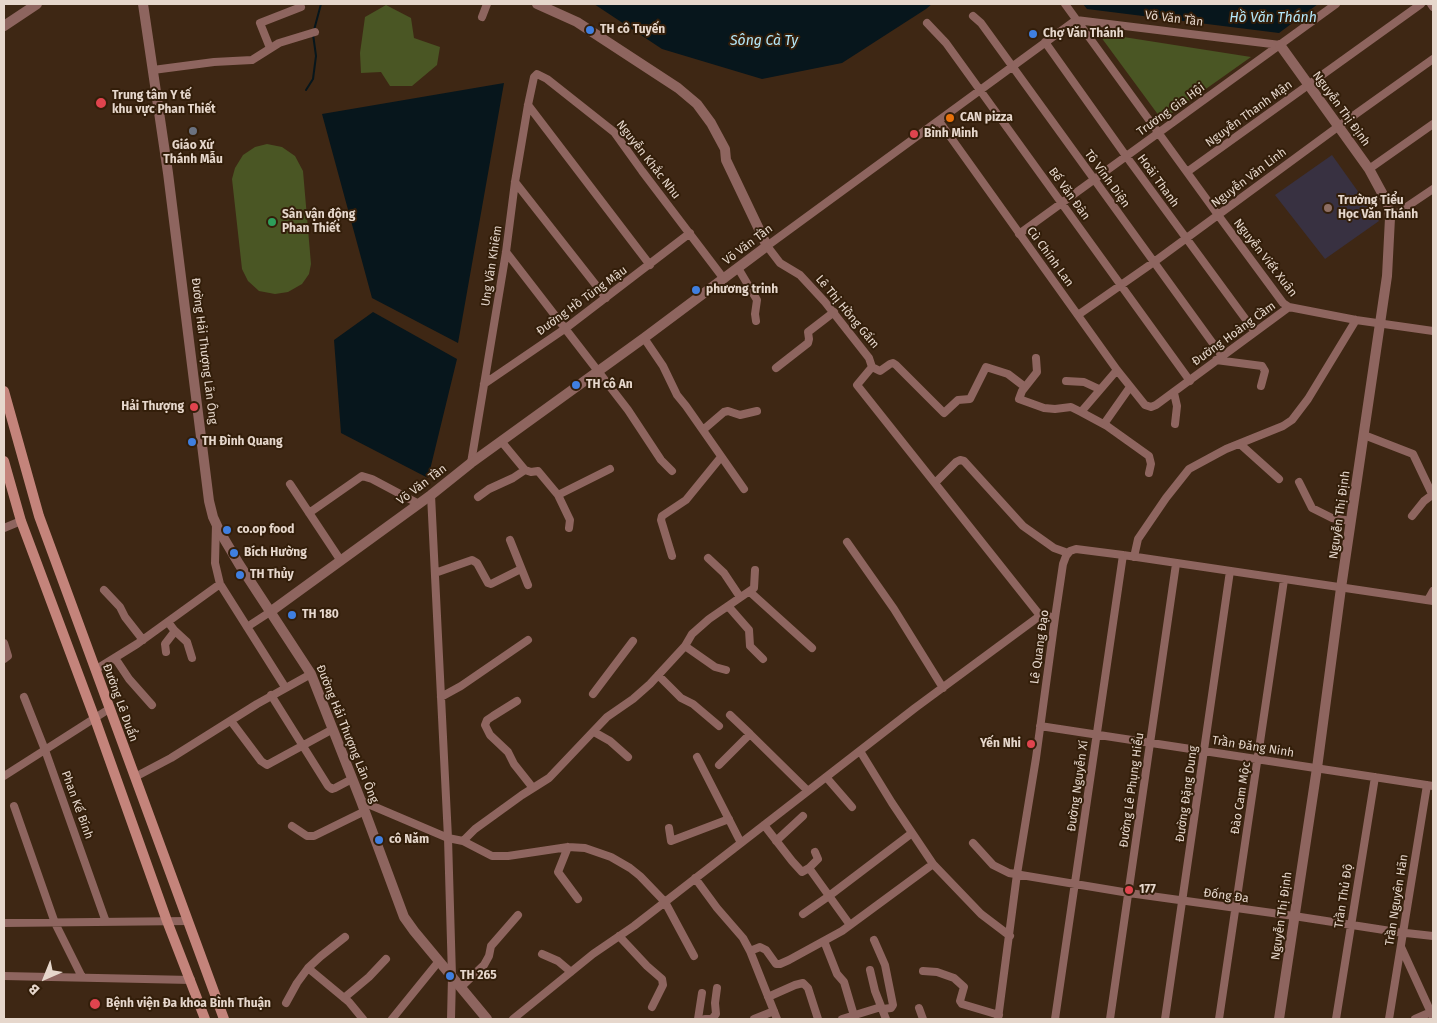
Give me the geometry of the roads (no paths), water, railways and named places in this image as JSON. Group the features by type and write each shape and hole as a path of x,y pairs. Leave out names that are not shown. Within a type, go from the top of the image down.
{"main road":[{"name":"Đường Lê Duẩn","path":"4,391 39,516 224,1019"},
{"path":"4,461 21,521 95,718 167,921 205,1019"},
{"path":"21,521 39,516"}],"street":[{"path":"4,26 36,4"},
{"name":"Đường Hải Thượng Lãn Ông","path":"142,4 174,217 210,501 216,523 239,564 311,674 404,917 487,1019"},
{"path":"482,16 487,4"},
{"name":"Lê Thị Hồng Gấm","path":"537,4 577,22 678,88 697,104 711,123 722,143 726,160 767,246 780,263 800,275 834,312 869,358 872,367 857,385 1041,615"},
{"name":"Nguyễn Viết Xuân","path":"1065,4 1218,216 1283,303 1289,307"},
{"name":"Trương Gia Hội","path":"1019,234 1336,4"},
{"name":"Nguyễn Thanh Mận","path":"1187,172 1421,4"},
{"path":"270,48 260,23 301,8"},
{"name":"Tô Vĩnh Diện","path":"973,16 981,23 1154,262 1219,358"},
{"name":"Võ Văn Tần","path":"270,612 1076,20 1280,45"},
{"name":"Bế Văn Đàn","path":"928,23 946,43 1190,381"},
{"path":"153,70 214,62 252,60 279,43 315,32"},
{"name":"Hoài Thanh","path":"1046,42 1126,156 1255,332"},
{"name":"Nguyễn Thị Định","path":"1279,1019 1318,768 1341,588 1386,276 1390,218 1388,204 1370,170 1280,45"},
{"name":"Nguyễn Văn Linh","path":"1078,315 1121,286 1433,59"},
{"name":"Ung Văn Khiêm","path":"471,463 506,252 515,182 528,105 536,74"},
{"name":"Nguyễn Khắc Nhu","path":"536,74 547,79 614,132 724,279"},
{"path":"528,105 650,265"},
{"name":"Cù Chính Lan","path":"938,121 1117,370 1145,405"},
{"path":"1370,170 1433,124"},
{"path":"515,182 606,298"},
{"path":"1390,218 1433,189"},
{"name":"Đường Hồ Tùng Mậu","path":"484,384 566,328 690,233"},
{"path":"506,252 628,410 661,460 672,471"},
{"path":"738,268 757,300 756,321"},
{"name":"Đường Hoàng Cầm","path":"1145,405 1151,407 1156,405 1174,393 1289,307 1356,320 1433,331"},
{"path":"776,368 808,343 810,339 808,332 834,312"},
{"path":"1134,557 1138,539 1166,498 1189,469 1200,462 1283,426 1292,420 1308,399 1356,320"},
{"path":"644,338 663,366 677,395 744,489"},
{"path":"1036,358 1037,372 1019,395 1019,398 1024,402 1050,409 1071,407 1104,424 1149,456 1151,464 1149,473"},
{"path":"1219,358 1262,366 1264,371 1261,386"},
{"path":"872,367 880,370 893,363 944,413 958,400 970,399 986,367 1008,374 1025,387"},
{"path":"1081,412 1117,370"},
{"path":"1066,381 1084,382 1099,389"},
{"path":"1104,424 1130,387"},
{"path":"1174,393 1177,406 1175,424"},
{"path":"703,430 724,412 728,411 740,415 757,411"},
{"path":"1364,435 1413,454 1420,465 1433,496 1420,505 1412,516"},
{"path":"501,441 525,470 530,472 538,471 558,495 570,520 569,528"},
{"path":"1240,444 1279,479"},
{"path":"672,556 661,520 662,516 686,500 721,457"},
{"path":"935,483 956,462 964,461 1023,526 1048,545 1068,553 1072,549 1076,549 1123,555 1431,601 1433,591"},
{"path":"558,495 610,469"},
{"path":"478,497 525,470"},
{"path":"309,513 362,476 372,479 419,504"},
{"path":"1299,482 1312,508 1332,518 1351,521"},
{"path":"290,484 341,561"},
{"path":"431,495 448,838 452,976 451,1019"},
{"path":"4,528 21,521"},
{"path":"216,523 215,563 220,584 285,687"},
{"path":"510,540 528,585"},
{"path":"847,542 894,609 943,688"},
{"name":"Lê Quang Đạo","path":"998,1017 1017,874 1063,564 1068,553"},
{"name":"Đường Nguyễn Xí","path":"1055,1019 1123,555"},
{"path":"708,558 728,578 740,597"},
{"path":"435,573 472,560 477,563 488,583 491,584 521,569"},
{"name":"Đường Lê Phụng Hiểu","path":"1110,1019 1176,564"},
{"path":"463,841 475,829 549,778 607,717 641,692 658,675 685,646 691,635 709,619 750,592 754,588 755,570"},
{"name":"Đường Đặng Dung","path":"1166,1019 1230,571"},
{"name":"Đào Cam Mộc","path":"1219,1019 1284,580"},
{"path":"95,670 143,640 220,584"},
{"path":"104,590 120,607 125,617 143,640"},
{"path":"750,592 812,648"},
{"path":"728,606 749,630 750,646 763,659"},
{"path":"247,628 270,612"},
{"path":"513,1019 571,972 1041,615 1055,618"},
{"path":"168,622 187,642 192,658"},
{"path":"166,652 165,644 175,631"},
{"path":"441,697 461,686 528,640"},
{"path":"593,694 633,641"},
{"path":"4,643 8,656 4,659"},
{"path":"685,646 715,667 726,670"},
{"path":"115,658 129,679 152,705"},
{"path":"135,778 171,758 271,695 311,674"},
{"path":"658,675 681,698 693,704 719,726"},
{"path":"271,695 330,788 335,788 352,779"},
{"name":"Phan Kế Bính","path":"24,697 45,750 106,922"},
{"path":"517,701 487,720 486,725 490,735 508,752 514,764 533,788"},
{"path":"4,776 109,710"},
{"path":"730,715 808,791"},
{"path":"231,721 262,761 267,764 333,729"},
{"name":"Trần Đăng Ninh","path":"1040,726 1430,786"},
{"path":"594,732 610,741 628,758"},
{"path":"719,764 750,734"},
{"path":"860,751 892,804 933,864 981,914 1010,936"},
{"path":"697,757 741,843"},
{"path":"826,777 852,806"},
{"name":"Trần Thủ Độ","path":"1336,1019 1374,777"},
{"name":"Trần Nguyên Hãn","path":"1389,1019 1430,786"},
{"path":"14,806 55,923 82,977"},
{"path":"292,826 306,836 314,836 363,806 448,838 463,841 497,856 568,848 585,848 616,859 640,876 665,902 694,956"},
{"path":"776,841 802,816"},
{"path":"669,828 671,841 729,819"},
{"path":"764,825 802,872 818,859 815,852"},
{"path":"803,914 912,833"},
{"name":"Đống Đa","path":"973,843 993,865 1001,870 1017,874 1182,901 1433,936"},
{"path":"568,848 558,872 578,899"},
{"path":"750,951 763,947 778,964 850,926 933,864"},
{"path":"809,868 850,926"},
{"path":"695,878 717,908 743,938 750,951 776,1015 754,1019"},
{"path":"461,987 484,965 489,956 491,946 518,915"},
{"path":"4,923 188,921"},
{"path":"619,936 662,979 663,985 652,1008"},
{"path":"286,1003 296,983 308,968 344,937"},
{"path":"842,1019 882,1008 891,1008 893,1005 885,965 874,940"},
{"path":"824,941 837,974 844,982 854,1017"},
{"path":"1401,947 1432,1015 1415,1019"},
{"path":"542,954 554,958 571,972"},
{"path":"344,998 369,977 386,959"},
{"path":"392,1019 439,961"},
{"path":"308,968 344,998 360,1016 352,1019"},
{"path":"870,970 886,1019"},
{"path":"923,971 937,972 954,978 964,987 960,1001 962,1004 998,1017"},
{"path":"4,976 191,980"},
{"path":"768,996 803,983 808,988 818,1019"},
{"path":"705,1019 712,1019 716,1014 717,988"},
{"path":"698,1019 702,993"},
{"path":"919,1008 923,1019"}],"water":[{"name":"Sông Cà Ty","path":"594,4 932,4 842,63 762,79 662,49"},
{"name":"Hồ Văn Thánh","path":"1083,4 1318,4 1279,33 1087,9"},
{"path":"504,83 458,343 372,298 322,114"},
{"path":"373,312 457,359 428,478 341,433 334,340"}],"waterway":[{"path":"314,30 321,4"},
{"path":"306,90 313,79 316,56 313,34"}],"place":[{"name":"TH cô Tuyến","path":"590,30"},
{"name":"Chợ Văn Thánh","path":"1033,34"},
{"name":"Trung tâm Y tế khu vực Phan Thiết","path":"101,103"},
{"name":"CAN pizza","path":"950,118"},
{"name":"Giáo Xứ Thánh Mẫu","path":"193,131"},
{"name":"Bình Minh","path":"914,134"},
{"name":"Trường Tiểu Học Văn Thánh","path":"1328,208"},
{"name":"Sân vận động Phan Thiết","path":"272,222"},
{"name":"phương trinh","path":"696,290"},
{"name":"TH cô An","path":"576,385"},
{"name":"Hải Thượng","path":"194,407"},
{"name":"TH Đình Quang","path":"192,442"},
{"name":"co.op food","path":"227,530"},
{"name":"Bích Hường","path":"234,553"},
{"name":"TH Thủy","path":"240,575"},
{"name":"TH 180","path":"292,615"},
{"name":"Yến Nhi","path":"1031,744"},
{"name":"cô Năm","path":"379,840"},
{"name":"177","path":"1129,890"},
{"name":"TH 265","path":"450,976"},
{"name":"Bệnh viện Đa khoa Bình Thuận","path":"95,1004"}]}
